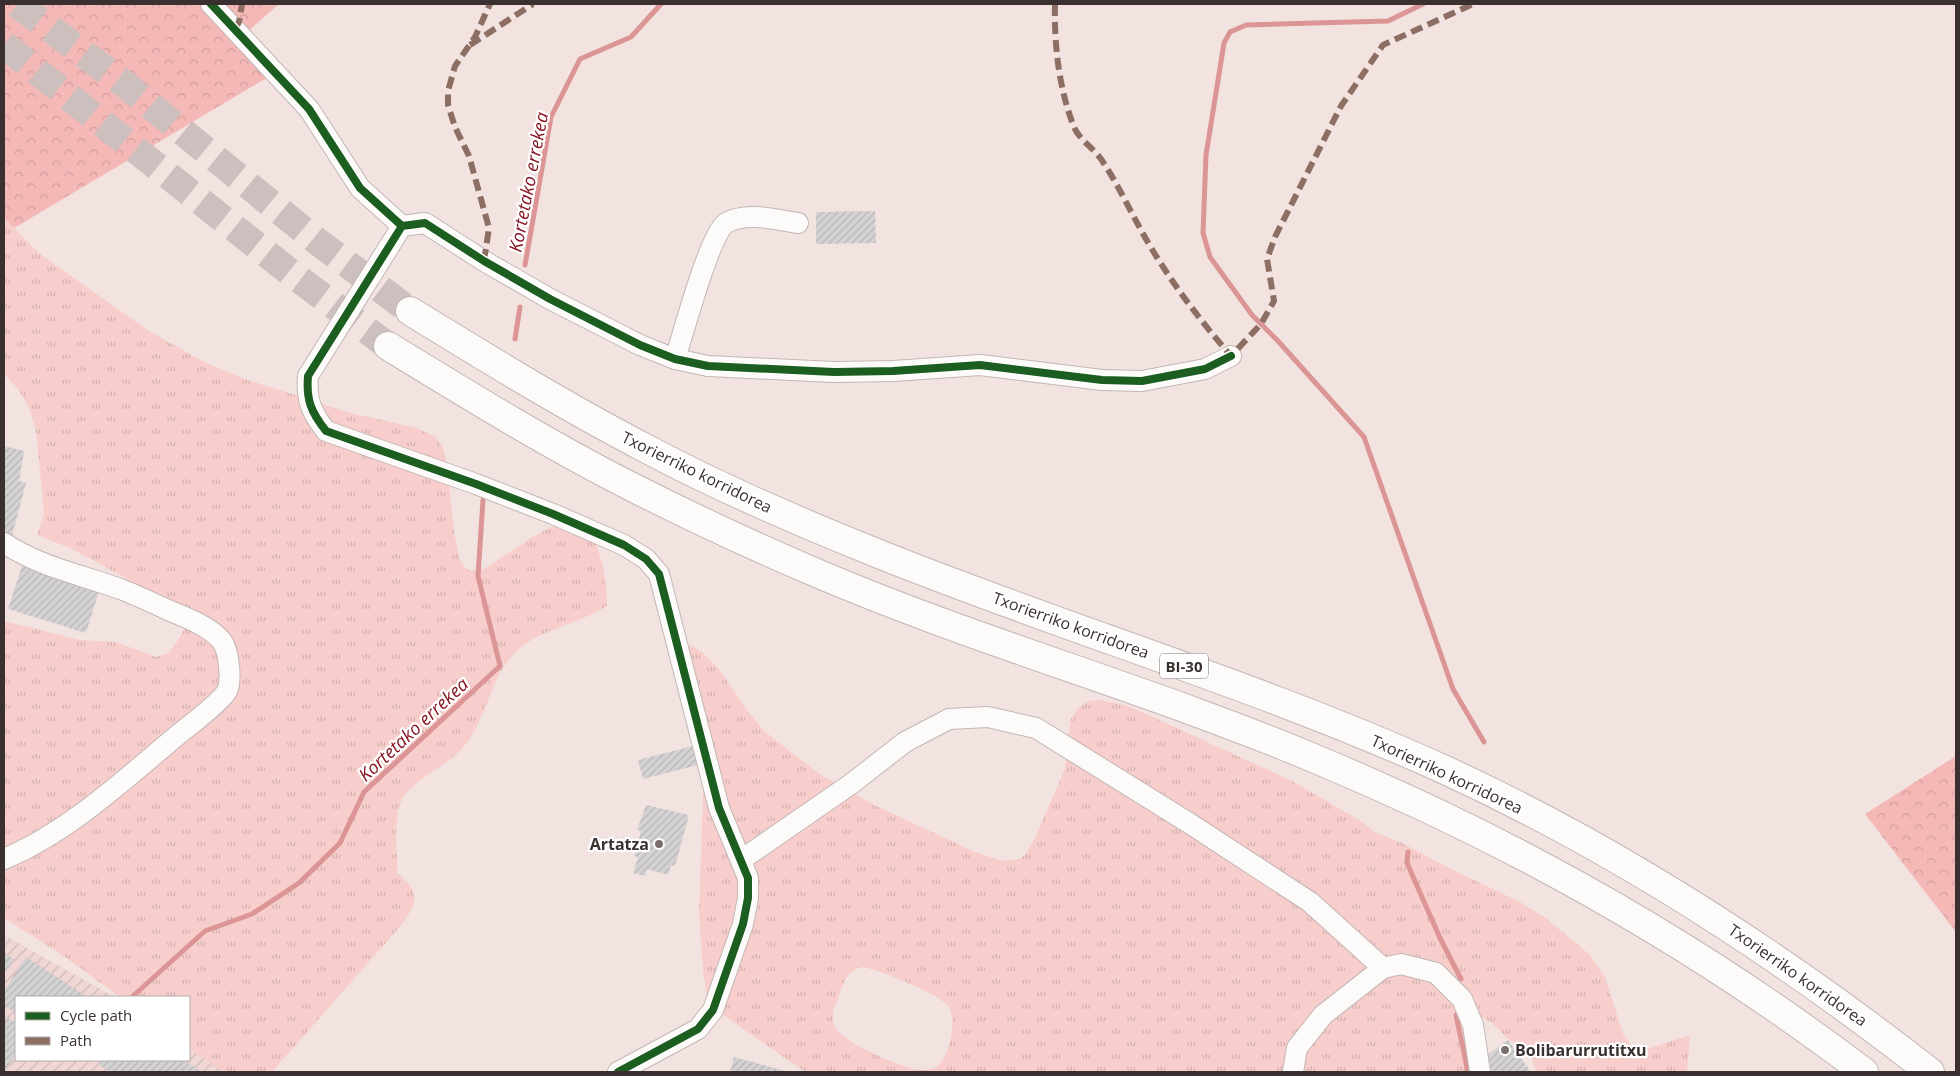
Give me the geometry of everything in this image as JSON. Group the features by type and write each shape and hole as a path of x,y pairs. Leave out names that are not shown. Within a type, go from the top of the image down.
{"highway":[{"name":"Txorierriko korridorea","path":"410,312 550,396 647,449 763,505 925,572 1332,721 1446,771 1546,820 1669,890 1769,953 1834,998 1930,1072"},
{"name":"BI-30","path":"388,346 530,431 628,485 737,538 902,607 1209,718 1316,759 1428,808 1494,840 1577,884 1698,956 1810,1031 1864,1072"}],"street":[{"path":"211,4 309,109 360,188 402,226 425,223 484,261 550,299 640,345 675,359 708,366 834,372 892,371 980,365 1102,380 1142,381 1205,369 1230,356"},
{"path":"675,359 716,235 726,224 743,217 798,223"},
{"path":"402,226 308,376 307,392 313,414 326,431 554,514 624,545 646,559 659,574 664,589 719,808 748,878 748,898 743,924 712,1010 698,1029 618,1072"},
{"path":"4,543 46,564 123,590 194,621 222,640 228,660 230,677 226,691 206,712 102,798 51,834 18,853 4,858"},
{"path":"741,860 851,784 905,742 948,719 988,717 1036,728 1189,822 1310,902 1382,968"},
{"path":"1293,1072 1297,1048 1323,1015 1382,968 1401,964 1436,973 1462,999 1473,1025 1480,1072"}],"shaded area":[{"path":"4,935 113,996 15,996 15,1061 190,1061 190,1047 228,1072 4,1072"}],"green space":[{"path":"4,4 279,4 247,32 275,73 14,228 4,218"},
{"path":"4,218 40,254 149,331 202,361 245,379 346,412 416,428 436,437 444,450 454,532 460,561 466,569 472,571 484,569 534,536 555,525 594,540 602,564 607,606 586,617 539,636 519,649 502,670 480,721 466,744 459,752 408,791 403,798 398,814 396,834 397,873 411,887 414,894 413,907 398,929 272,1072 225,1072 190,1050 190,996 119,996 62,955 4,918 4,621 80,640 116,642 156,657 168,653 177,642 185,627 179,607 70,548 37,535 44,514 36,430 28,405 17,388 4,374"},
{"path":"689,644 703,653 719,669 764,731 821,775 874,805 975,852 1002,861 1019,859 1025,855 1033,842 1065,769 1071,719 1078,708 1089,701 1099,700 1124,705 1144,713 1292,781 1359,820 1375,832 1402,843 1520,902 1544,917 1590,955 1605,977 1623,1034 1633,1047 1641,1049 1650,1048 1690,1035 1687,1072 1536,1072 1532,1058 1527,1052 1507,1038 1492,1023 1478,1015 1476,1072 805,1072 719,1012 707,996 703,972 699,912 704,765 688,656","holes":["858,968 870,969 921,989 948,1006 952,1020 948,1049 944,1058 934,1068 919,1070 899,1064 860,1047 840,1033 835,1027 833,1023 834,1008 846,978"]},
{"path":"1956,756 1956,932 1865,814"}],"building":[{"path":"875,211 876,243 816,244 816,212"},
{"path":"4,446 24,451 19,481 26,483 11,540 4,535"},
{"path":"23,563 99,591 86,633 8,609"},
{"path":"693,746 698,765 643,779 638,760"},
{"name":"Artatza","path":"646,805 689,815 675,866 671,865 668,875 647,869 645,876 633,873 638,857 634,856 641,831 637,830"},
{"path":"4,953 14,959 4,974"},
{"path":"26,957 85,996 15,996 15,1012 4,1005 4,991"},
{"path":"4,1015 15,1022 15,1056 4,1072"},
{"name":"Bolibarurrutitxu","path":"1508,1040 1531,1072 1491,1072 1482,1059"},
{"path":"734,1057 788,1072 730,1072"},
{"path":"101,1061 185,1061 202,1072 111,1072 99,1065"}],"waterway":[{"name":"Kortetako errekea","path":"525,265 551,117 580,59 631,37 661,4"},
{"path":"1423,4 1388,21 1246,25 1230,32 1224,43 1206,155 1203,233 1210,257 1252,315 1278,341 1364,437 1453,689 1484,742"},
{"name":"Kortetako errekea","path":"515,339 520,307"},
{"name":"Kortetako errekea","path":"133,996 205,931 252,914 299,883 340,843 364,792 500,666 478,576 483,500"},
{"path":"1408,852 1407,863 1440,938 1461,979"},
{"path":"1456,1015 1468,1072"}],"tunnel":[{"path":"17,4 123,83 318,242 410,311"},
{"path":"4,45 291,273 388,346"}],"marked path":[{"path":"235,29 239,22 242,4"},
{"path":"484,261 489,228 469,156 455,127 448,105 448,91 455,66 475,37 490,4"},
{"path":"470,45 533,4"},
{"path":"1055,4 1058,67 1074,127 1079,136 1098,155 1107,169 1155,255 1175,285 1231,356 1261,324 1274,301 1267,259 1275,237 1341,106 1383,45 1473,4"}],"cycle path":[{"path":"211,4 309,109 360,188 402,226 425,223 484,261 550,299 640,345 675,359 708,366 834,372 893,371 980,365 1102,380 1142,381 1205,369 1231,356"},
{"path":"402,226 308,376 308,392 313,412 326,431 476,484 553,514 624,545 646,559 659,574 719,808 748,878 748,898 743,924 713,1010 698,1029 618,1072"}],"place":[{"name":"Artatza","path":"659,844"},
{"name":"Bolibarurrutitxu","path":"1505,1050"}]}
